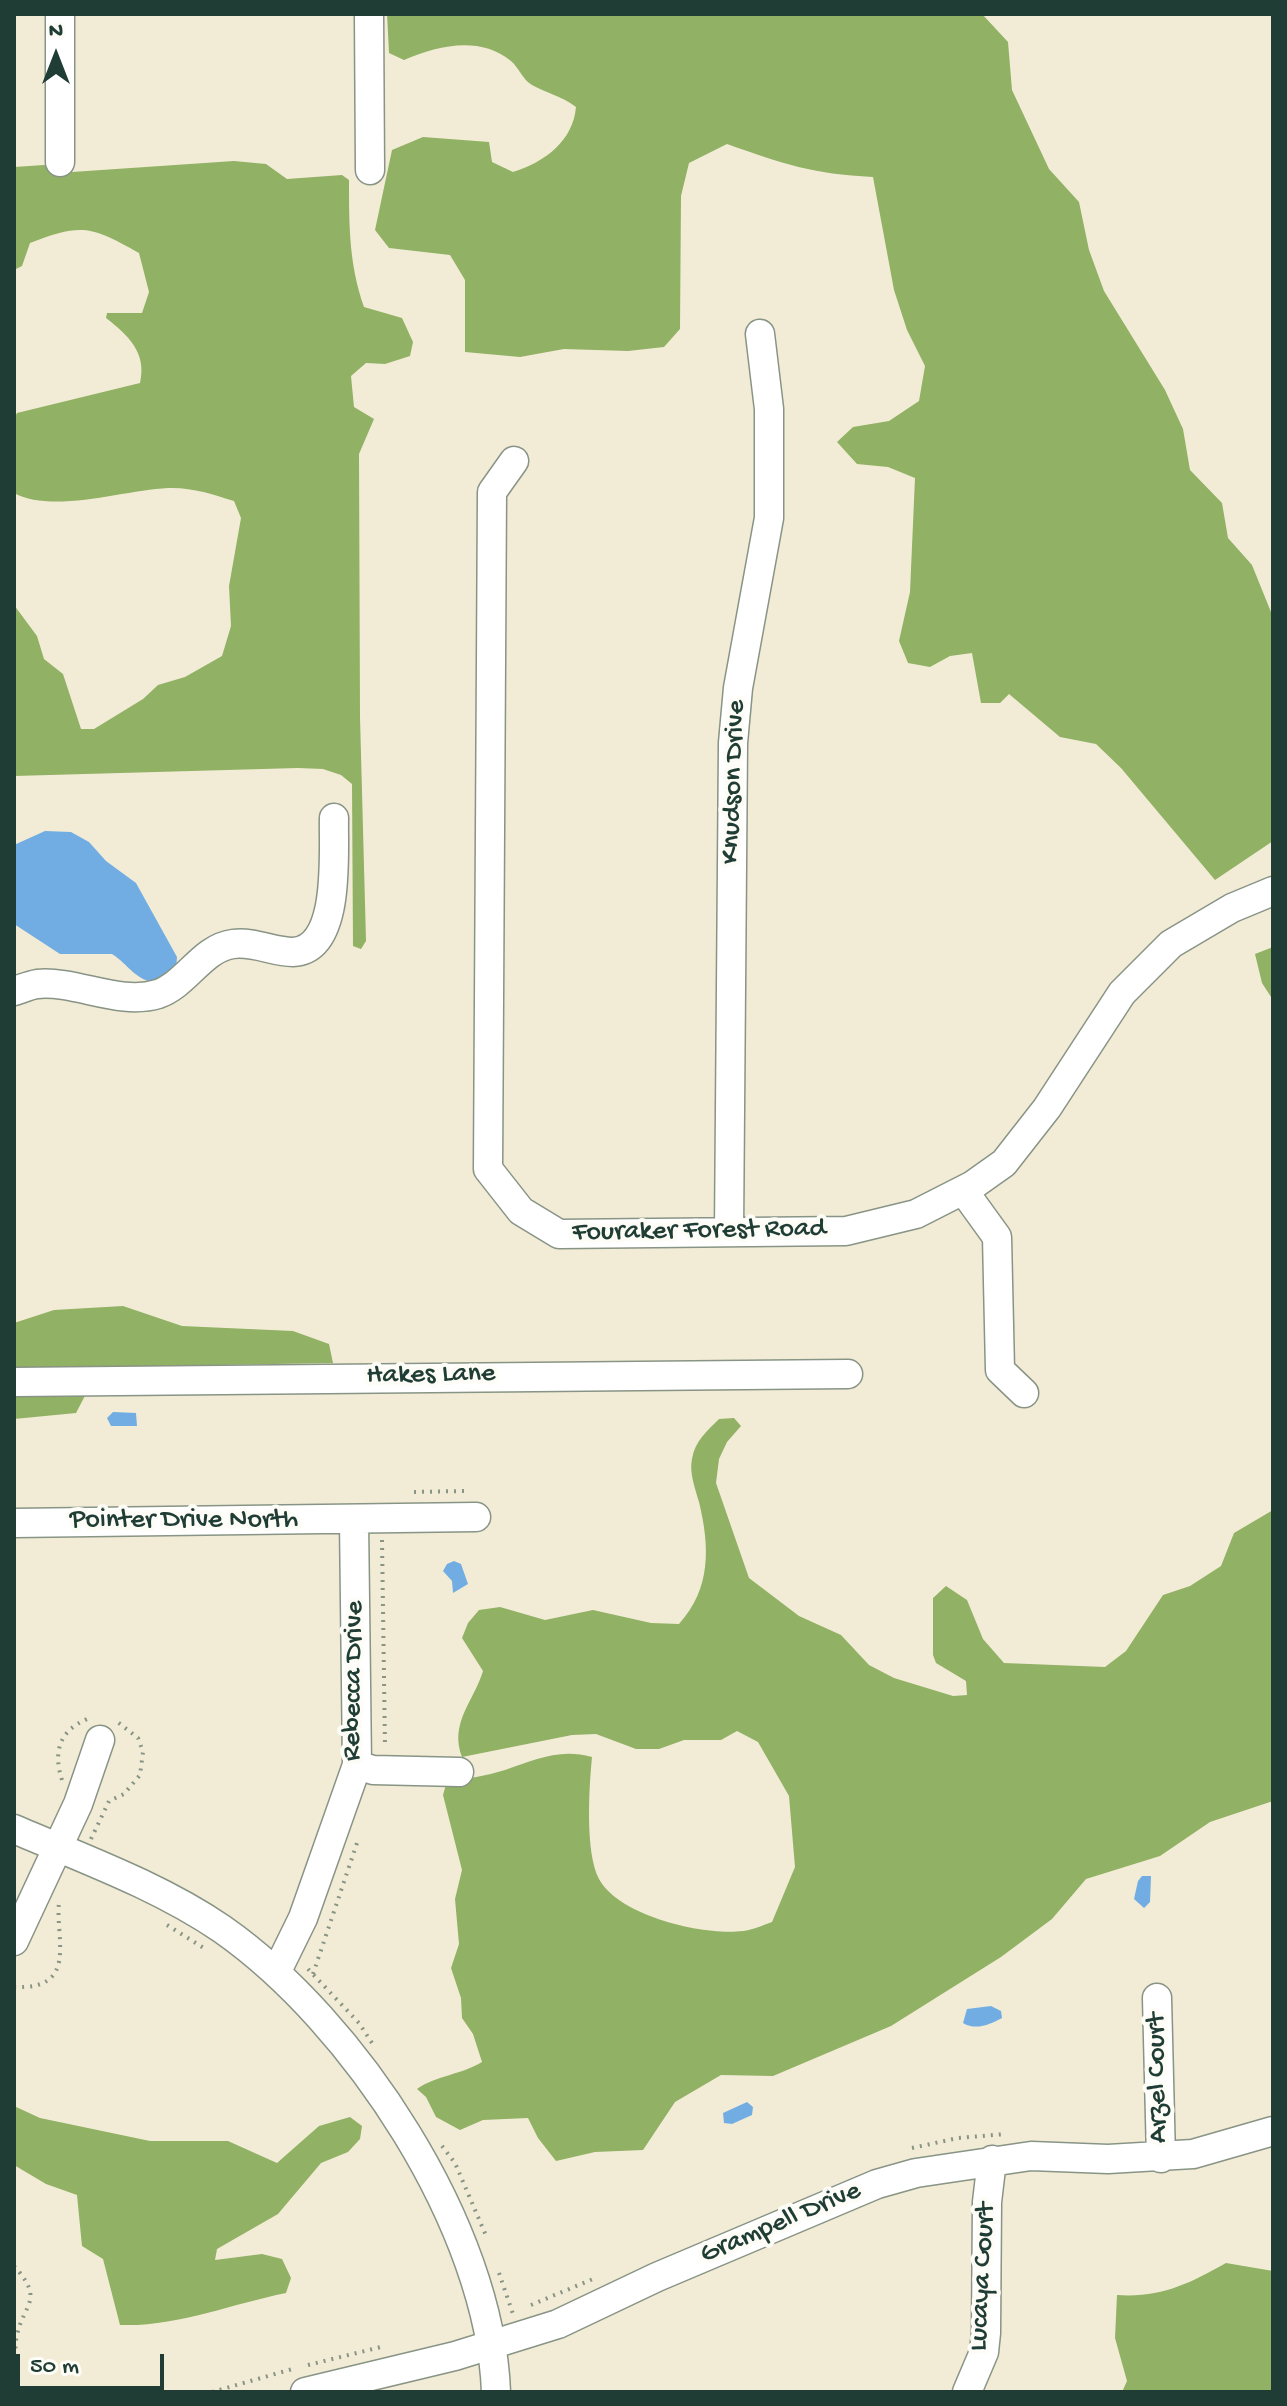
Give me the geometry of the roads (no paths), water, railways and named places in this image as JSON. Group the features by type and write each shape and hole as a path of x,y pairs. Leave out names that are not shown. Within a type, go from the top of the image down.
{"street":[{"path":"60,14 60,162"},
{"path":"369,14 370,170"},
{"name":"Knudson Drive","path":"729,1232 733,743 738,688 769,518 769,409 760,334"},
{"name":"Fouraker Forest Road","path":"514,461 492,492 488,1169 521,1211 559,1234 846,1231 916,1214 963,1190 1004,1163 1047,1108 1122,993 1171,944 1232,908 1273,891"},
{"path":"14,991 38,984 147,995 178,983 215,950 233,944 293,952 306,949 321,936 331,912 334,818"},
{"path":"963,1190 997,1237 1000,1370 1024,1393"},
{"name":"Hakes Lane","path":"14,1382 848,1374"},
{"name":"Pointer Drive North","path":"14,1523 476,1517"},
{"name":"Rebecca Drive","path":"277,1971 303,1918 357,1765 354,1520"},
{"path":"14,1941 59,1849 100,1740"},
{"path":"357,1765 373,1770 459,1772"},
{"path":"14,1829 188,1909 220,1928 277,1971 339,2038 425,2163 469,2267 492,2344 496,2392"},
{"name":"Arzel Court","path":"1157,1998 1161,2158"},
{"name":"Grampell Drive","path":"305,2392 558,2324 657,2277 877,2184 992,2160 1031,2156 1161,2158 1222,2148 1273,2131"},
{"name":"Lucaya Court","path":"967,2392 984,2352 987,2202 992,2160"}],"water":[{"path":"45,831 71,832 89,842 106,861 136,883 177,957 176,971 155,983 148,981 136,975 112,954 60,954 14,924 14,845"},
{"path":"113,1412 136,1413 137,1426 111,1426 107,1418"},
{"path":"454,1561 461,1564 468,1584 453,1593 452,1581 443,1571 447,1564"},
{"path":"1142,1876 1151,1876 1150,1902 1144,1908 1134,1899"},
{"path":"991,2006 1001,2011 1002,2018 978,2027 963,2023 967,2009"},
{"path":"747,2102 753,2107 752,2115 732,2124 724,2123 723,2113"}]}
